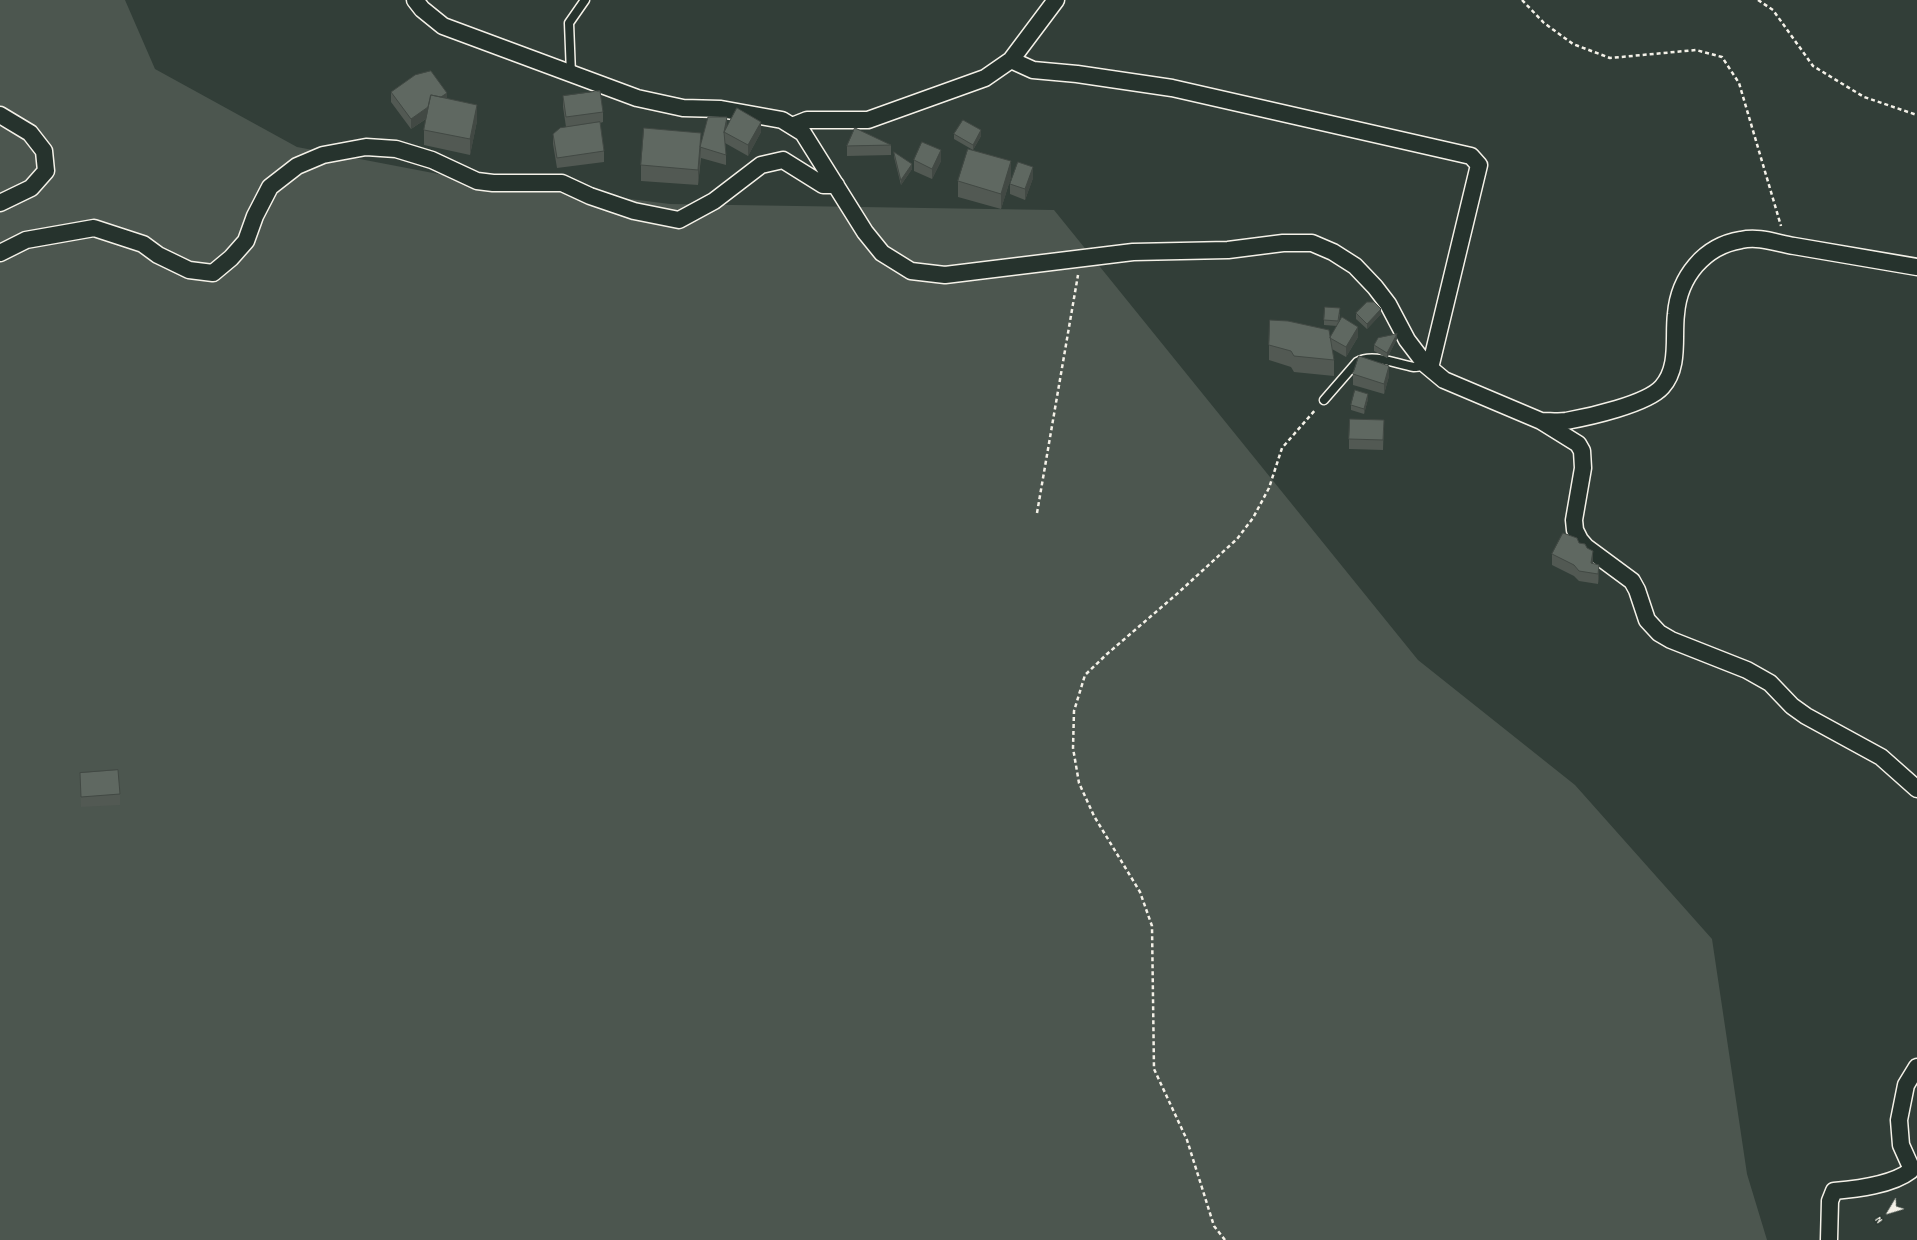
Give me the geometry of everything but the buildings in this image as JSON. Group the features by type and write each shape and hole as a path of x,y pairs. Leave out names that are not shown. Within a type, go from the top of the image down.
{"street":[{"path":"415,0 422,9 443,26 637,98 683,108 721,109 782,120 803,133 865,232 882,253 911,270 945,275 1133,252 1209,251 1283,243 1312,243 1333,252 1355,266 1375,287 1388,304 1407,340 1428,366 1444,380 1541,421 1578,444 1582,451 1583,468 1574,520 1575,530 1580,540 1586,547 1632,581 1637,590 1643,612 1653,627 1671,640 1747,670 1770,683 1792,706 1806,716 1881,757 1917,789"},
{"path":"792,126 807,120 868,120 985,78 1011,60 1056,0"},
{"path":"1011,60 1033,70 1077,74 1172,88 1471,156 1479,165 1428,366"},
{"path":"0,115 30,133 44,151 46,171 31,188 0,203"},
{"path":"0,253 26,240 94,228 143,244 158,255 189,270 213,273 231,258 246,241 254,216 270,187 297,166 322,155 366,147 396,149 432,160 477,181 493,183 562,183 590,196 634,211 679,220 714,201 761,165 783,160 823,185 836,185"},
{"path":"1541,421 1565,421 1581,418 1630,404 1656,393 1668,379 1672,368 1675,346 1676,313 1679,297 1690,270 1699,260 1719,247 1742,239 1760,239 1786,245 1917,267"},
{"path":"1829,1240 1830,1201 1834,1191 1852,1190 1898,1179 1910,1171 1910,1164 1901,1144 1898,1120 1906,1085 1917,1068"}],"lane":[{"path":"571,74 569,23 585,0"},
{"path":"1324,400 1357,362 1362,359 1393,361 1415,367 1428,366"}],"path":[{"path":"1522,0 1544,23 1573,44 1610,58 1696,50 1722,57 1739,83 1786,245"},
{"path":"1758,0 1773,10 1813,66 1864,97 1917,115"},
{"path":"1037,513 1081,259"},
{"path":"1225,1240 1214,1226 1187,1140 1154,1069 1152,926 1140,892 1094,816 1079,783 1073,748 1074,711 1085,675 1237,539 1253,518 1269,488 1282,448 1324,400"}],"shaded area":[{"path":"0,0 125,0 155,69 297,147 454,177 670,204 1054,210 1418,660 1575,785 1712,939 1747,1174 1767,1240 0,1240"}]}
